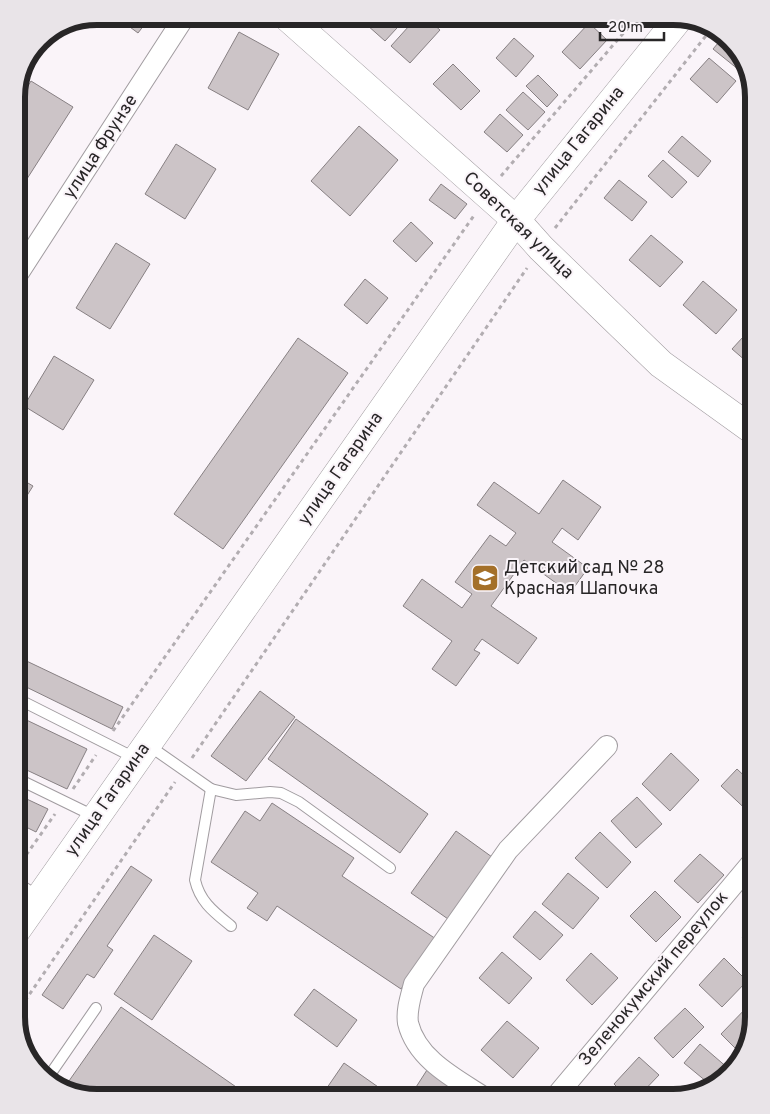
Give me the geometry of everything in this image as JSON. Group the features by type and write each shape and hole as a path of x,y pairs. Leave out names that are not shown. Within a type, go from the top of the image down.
{"main road":[{"name":"Советская улица","path":"296,25 516,220 541,248 661,364 745,425"},
{"name":"улица Гагарина","path":"25,918 516,220 674,25"}],"street":[{"name":"улица Фрунзе","path":"25,263 179,25"},
{"path":"470,1089 443,1072 426,1054 414,1037 408,1022 409,1002 414,984 508,850 606,746"},
{"name":"Зеленокумский переулок","path":"562,1089 745,871"}],"lane":[{"path":"25,703 105,743 142,752 183,770 211,789 236,795 281,793 299,802 390,868"},
{"path":"25,782 96,817"},
{"path":"211,789 194,880 198,895 231,926"},
{"path":"25,888 40,897"},
{"path":"52,1072 96,1008"}],"path":[{"path":"25,856 509,165 630,25"},
{"path":"25,1001 562,218 708,34"}],"building":[{"path":"127,25 144,25 138,33"},
{"path":"367,25 400,25 385,41"},
{"path":"410,25 434,25 440,30 410,63 391,46"},
{"path":"587,25 591,25 607,40 580,69 562,52"},
{"path":"239,32 279,54 248,110 208,88"},
{"path":"514,38 534,56 516,77 496,58"},
{"path":"719,42 727,50 741,71 713,49"},
{"path":"709,58 736,81 717,103 690,79"},
{"path":"453,64 480,91 461,110 433,84"},
{"path":"538,75 558,95 547,107 526,86"},
{"path":"31,81 73,107 25,182 25,92"},
{"path":"523,92 545,112 528,130 506,110"},
{"path":"500,114 523,135 507,152 484,132"},
{"path":"359,126 398,160 350,216 311,181"},
{"path":"682,136 711,161 698,177 668,152"},
{"path":"176,144 216,169 185,219 145,194"},
{"path":"663,160 687,182 672,198 648,176"},
{"path":"619,180 647,202 632,221 604,198"},
{"path":"441,184 467,204 455,219 429,200"},
{"path":"411,222 433,243 416,262 393,241"},
{"path":"651,235 683,262 660,287 629,260"},
{"path":"116,243 150,264 110,329 76,308"},
{"path":"365,279 388,298 367,324 344,305"},
{"path":"703,281 737,310 716,334 683,305"},
{"path":"745,335 745,360 732,349"},
{"path":"298,338 348,373 223,549 174,514"},
{"path":"54,356 94,380 63,430 25,407"},
{"path":"563,480 601,507 578,540 562,528 552,542 588,568 570,593 524,560 491,606 537,638 518,664 482,639 474,650 480,653 456,686 432,669 452,641 403,606 422,579 462,608 472,594 455,582 490,535 506,546 516,533 477,505 494,482 539,514"},
{"path":"25,481 33,486 25,499"},
{"path":"25,660 123,707 112,729 25,686"},
{"path":"260,691 295,717 246,781 211,756"},
{"path":"25,719 87,749 67,789 25,769"},
{"path":"296,719 428,814 400,853 268,759"},
{"path":"671,753 699,780 670,811 642,784"},
{"path":"737,769 745,777 745,809 721,786"},
{"path":"637,797 662,824 636,848 611,821"},
{"path":"25,798 48,809 36,832 25,826"},
{"path":"272,803 354,858 342,876 436,939 401,989 277,906 267,921 247,908 258,893 211,862 245,811 260,821"},
{"path":"456,831 492,857 448,919 411,893"},
{"path":"600,832 631,862 607,888 575,858"},
{"path":"700,854 724,875 698,903 674,881"},
{"path":"131,866 152,880 107,946 113,950 94,978 87,974 63,1009 42,995"},
{"path":"568,873 599,898 573,929 542,904"},
{"path":"655,891 681,917 656,942 630,916"},
{"path":"535,911 563,935 540,960 513,937"},
{"path":"154,935 192,961 152,1020 114,994"},
{"path":"502,952 532,978 509,1004 479,978"},
{"path":"591,953 618,978 592,1005 566,980"},
{"path":"724,958 745,979 745,983 722,1007 699,985"},
{"path":"314,989 357,1020 337,1047 294,1015"},
{"path":"121,1007 239,1089 92,1089 68,1083"},
{"path":"685,1008 704,1027 673,1058 654,1038"},
{"path":"745,1009 743,1036 737,1050 721,1034"},
{"path":"507,1021 539,1048 513,1078 481,1050"},
{"path":"700,1044 726,1066 706,1081 684,1063"},
{"path":"639,1057 659,1075 646,1089 619,1089 614,1084"},
{"path":"344,1063 381,1089 326,1089"},
{"path":"427,1070 456,1089 415,1089"}],"place":[{"name":"Детский сад № 28 Красная Шапочка","path":"485,578"}]}
